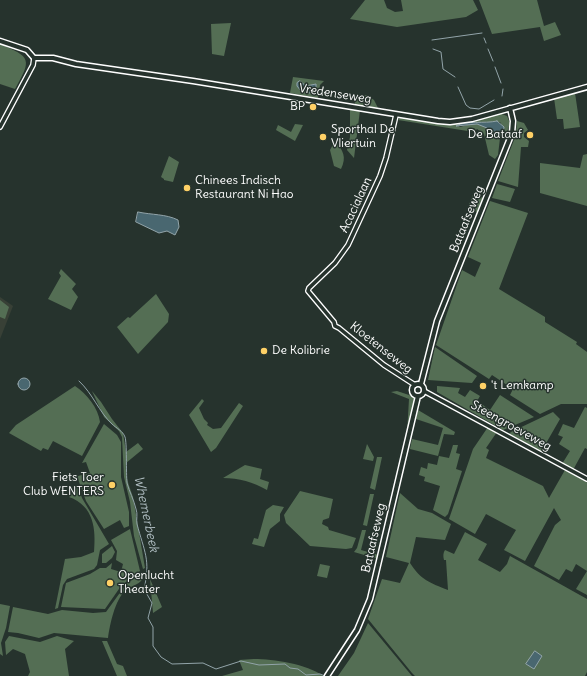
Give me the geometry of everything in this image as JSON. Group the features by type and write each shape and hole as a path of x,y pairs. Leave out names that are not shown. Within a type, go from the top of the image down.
{"main road":[{"path":"0,40 27,50 34,58"},
{"name":"Vredenseweg","path":"34,58 53,58 76,64 438,121 456,122 472,119 587,87"},
{"name":"Bataafseweg","path":"421,384 437,321 512,133 513,121 510,108"},
{"path":"421,384 424,390 423,394 418,396 413,392 415,385 421,384"},
{"name":"Bataafseweg","path":"327,676 358,630 370,599 418,396"}],"street":[{"path":"0,127 33,65 34,58"},
{"name":"Acacialaan","path":"308,289 335,263 348,245 380,176 386,158 396,114"},
{"name":"Kloetenseweg","path":"308,289 311,295 334,322 335,326 384,365 415,385"},
{"name":"Steengroeveweg","path":"424,390 587,479"}],"shaded area":[{"path":"0,297 13,306 0,339"}],"green space":[{"path":"365,0 384,0 387,8 395,12 403,11 401,0 473,0 478,10 466,17 397,27 350,19"},
{"path":"479,0 537,0 544,26 555,22 561,35 544,41 540,27 492,34"},
{"path":"231,23 224,56 212,54 211,24"},
{"path":"0,44 18,52 26,60 26,65 21,79 15,89 0,84"},
{"path":"293,77 324,81 320,85 318,98 290,93"},
{"path":"575,93 580,127 564,129 563,119 557,119 554,98"},
{"path":"367,95 374,100 378,108 355,104 354,96"},
{"path":"350,109 360,110 354,158 347,150 350,137"},
{"path":"499,113 507,116 510,123 506,136 500,138 498,155 495,159 489,155 484,134 477,129 474,132 398,120 400,118 452,125","holes":["474,122 500,122 505,130 503,134 495,134 484,126 477,124 460,127 457,125"]},
{"path":"517,121 524,123 528,130 524,133 524,137 529,141 528,147 521,147 518,187 498,181 516,135"},
{"path":"295,124 303,125 295,141 276,130 278,125 291,132"},
{"path":"335,141 340,147 344,157 341,169 334,166 330,150"},
{"path":"587,154 587,206 540,193 540,163 580,168 583,155"},
{"path":"169,156 179,162 173,182 164,180 161,177"},
{"path":"497,184 515,189 510,202 492,198"},
{"path":"474,192 484,199 478,213 468,207"},
{"path":"490,201 528,213 499,289 545,317 545,322 577,342 576,344 587,352 587,404 561,404 540,414 510,395 513,389 492,375 489,379 436,345 462,270 475,277 481,263 468,257"},
{"path":"61,269 76,284 72,289 78,297 71,310 48,299 61,276 59,273"},
{"path":"156,294 169,314 168,322 138,354 117,327 128,317 130,318"},
{"path":"0,300 9,307 5,319 0,317"},
{"path":"435,347 477,376 472,383 428,380"},
{"path":"75,386 84,393 91,402 97,412 100,422 82,456 53,441 48,450 43,448 41,451 9,433 16,425"},
{"path":"437,386 460,388 458,393 465,397 470,390 480,396 477,401 490,410 500,395 534,417 503,430 437,392"},
{"path":"92,391 123,433 126,452 138,443 143,449 126,463 126,473 133,497 145,568 143,569 134,536 130,502 124,477 122,437 119,431 104,417"},
{"path":"397,391 415,397 407,434 409,399 391,392"},
{"path":"202,399 204,401 199,408 204,419 208,423 207,425 213,429 221,428 239,403 243,406 216,448 211,452 189,415"},
{"path":"585,407 587,408 587,449 585,448 573,470 562,464 570,451 559,444 563,437 558,435 563,424 574,428"},
{"path":"418,410 455,432 454,435 444,434 438,456 410,449 412,439 438,445 443,428 416,419"},
{"path":"553,412 560,419 541,452 509,434 511,432"},
{"path":"104,424 117,435 121,442 121,477 129,512 129,526 124,528 120,520 104,529 86,501 78,479 78,476 90,473 86,462 82,463"},
{"path":"488,427 497,432 486,448 489,450 486,458 543,486 549,498 565,470 587,482 587,571 576,564 572,572 566,569 559,580 534,566 555,525 561,520 554,508 525,561 504,550 516,530 486,514 475,534 449,519 473,449"},
{"path":"367,444 374,457 373,461 363,459"},
{"path":"453,445 458,445 456,453 460,454 456,469 462,471 448,514 445,517 433,510 440,486 424,481 425,477 419,475 421,467 427,469 428,463 437,465 439,456 449,458"},
{"path":"377,457 382,457 375,490 370,488"},
{"path":"245,465 262,469 260,479 269,482 267,490 246,481 223,478"},
{"path":"76,487 78,487 82,498 109,544 100,550 97,565 94,569 67,579 63,585 58,608 55,609 65,559 81,557 94,552 94,527 92,519 84,506 69,497"},
{"path":"300,491 333,499 329,518 323,520 322,524 328,527 329,530 356,538 352,548 346,549 310,546 286,523 284,515"},
{"path":"400,493 418,509 432,513 451,524 445,540 416,537 410,563 422,577 431,583 448,590 446,560 444,560 443,556 444,552 445,550 454,554 465,532 487,544 478,560 500,572 507,564 510,556 587,599 587,672 585,676 415,676 368,619 382,579 400,583 409,563 386,557"},
{"path":"370,494 374,494 367,526 363,525"},
{"path":"273,505 284,507 280,514 280,521 270,529 264,547 252,544 254,538 258,539 266,510"},
{"path":"130,529 140,571 121,586 105,609 61,607 66,583 90,574 100,568 106,568 112,563 111,569 121,572 123,564 116,560 117,551 111,540"},
{"path":"362,530 366,530 361,550 379,555 378,559 354,552 357,548"},
{"path":"112,546 115,552 112,558 106,563 102,563 102,554"},
{"path":"320,564 330,566 327,578 317,576"},
{"path":"587,571 587,595 576,589"},
{"path":"142,573 143,579 125,591 118,600 108,638 54,633 39,638 8,632 13,607 48,614 62,610 93,613 106,612 127,583"},
{"path":"150,579 162,607 153,613"},
{"path":"0,604 10,606 6,628 1,643 3,656 0,654"},
{"path":"368,623 412,676 338,676 354,653"},
{"path":"9,636 40,642 57,636 74,641 65,649 69,676 28,676 30,672 25,654 13,649 6,655 5,642"},
{"path":"102,641 107,641 117,664 123,666 127,676 117,676"},
{"path":"239,660 271,660 299,665 323,676 222,676 243,670"}],"water":[{"path":"300,81 306,86 316,84 316,90 310,93 301,91 297,86 297,83"},
{"path":"497,121 504,127 503,134 493,135 487,128 477,124 456,126 465,123"},
{"path":"138,212 173,218 178,220 179,227 175,235 167,231 159,233 136,222"},
{"path":"24,378 28,380 30,384 28,388 24,390 20,388 18,384 20,380"},
{"path":"535,651 542,656 534,669 526,664"}],"waterway":[{"path":"432,40 482,33"},
{"path":"484,38 486,43"},
{"path":"433,49 441,52 443,69 455,77"},
{"path":"488,49 493,61"},
{"path":"495,67 501,83"},
{"path":"458,87 466,105 470,108 479,109 494,100"},
{"path":"502,96 503,89"},
{"name":"Whemerbeek","path":"79,381 107,419 121,431 125,437 127,483 137,511 137,524 147,563 144,589 152,603 148,618 153,627 153,646 161,657 172,664 203,663 216,669 241,661 259,665 285,664 290,668 298,669 306,675 320,674 325,676"}],"place":[{"name":"BP","path":"313,107"},
{"name":"De Bataaf","path":"530,135"},
{"name":"Sporthal De Vliertuin","path":"323,137"},
{"name":"Chinees Indisch Restaurant Ni Hao","path":"187,188"},
{"name":"De Kolibrie","path":"264,351"},
{"name":"'t Lemkamp","path":"483,386"},
{"name":"Fiets Toer Club WENTERS","path":"112,485"},
{"name":"Openlucht Theater","path":"110,583"}]}
